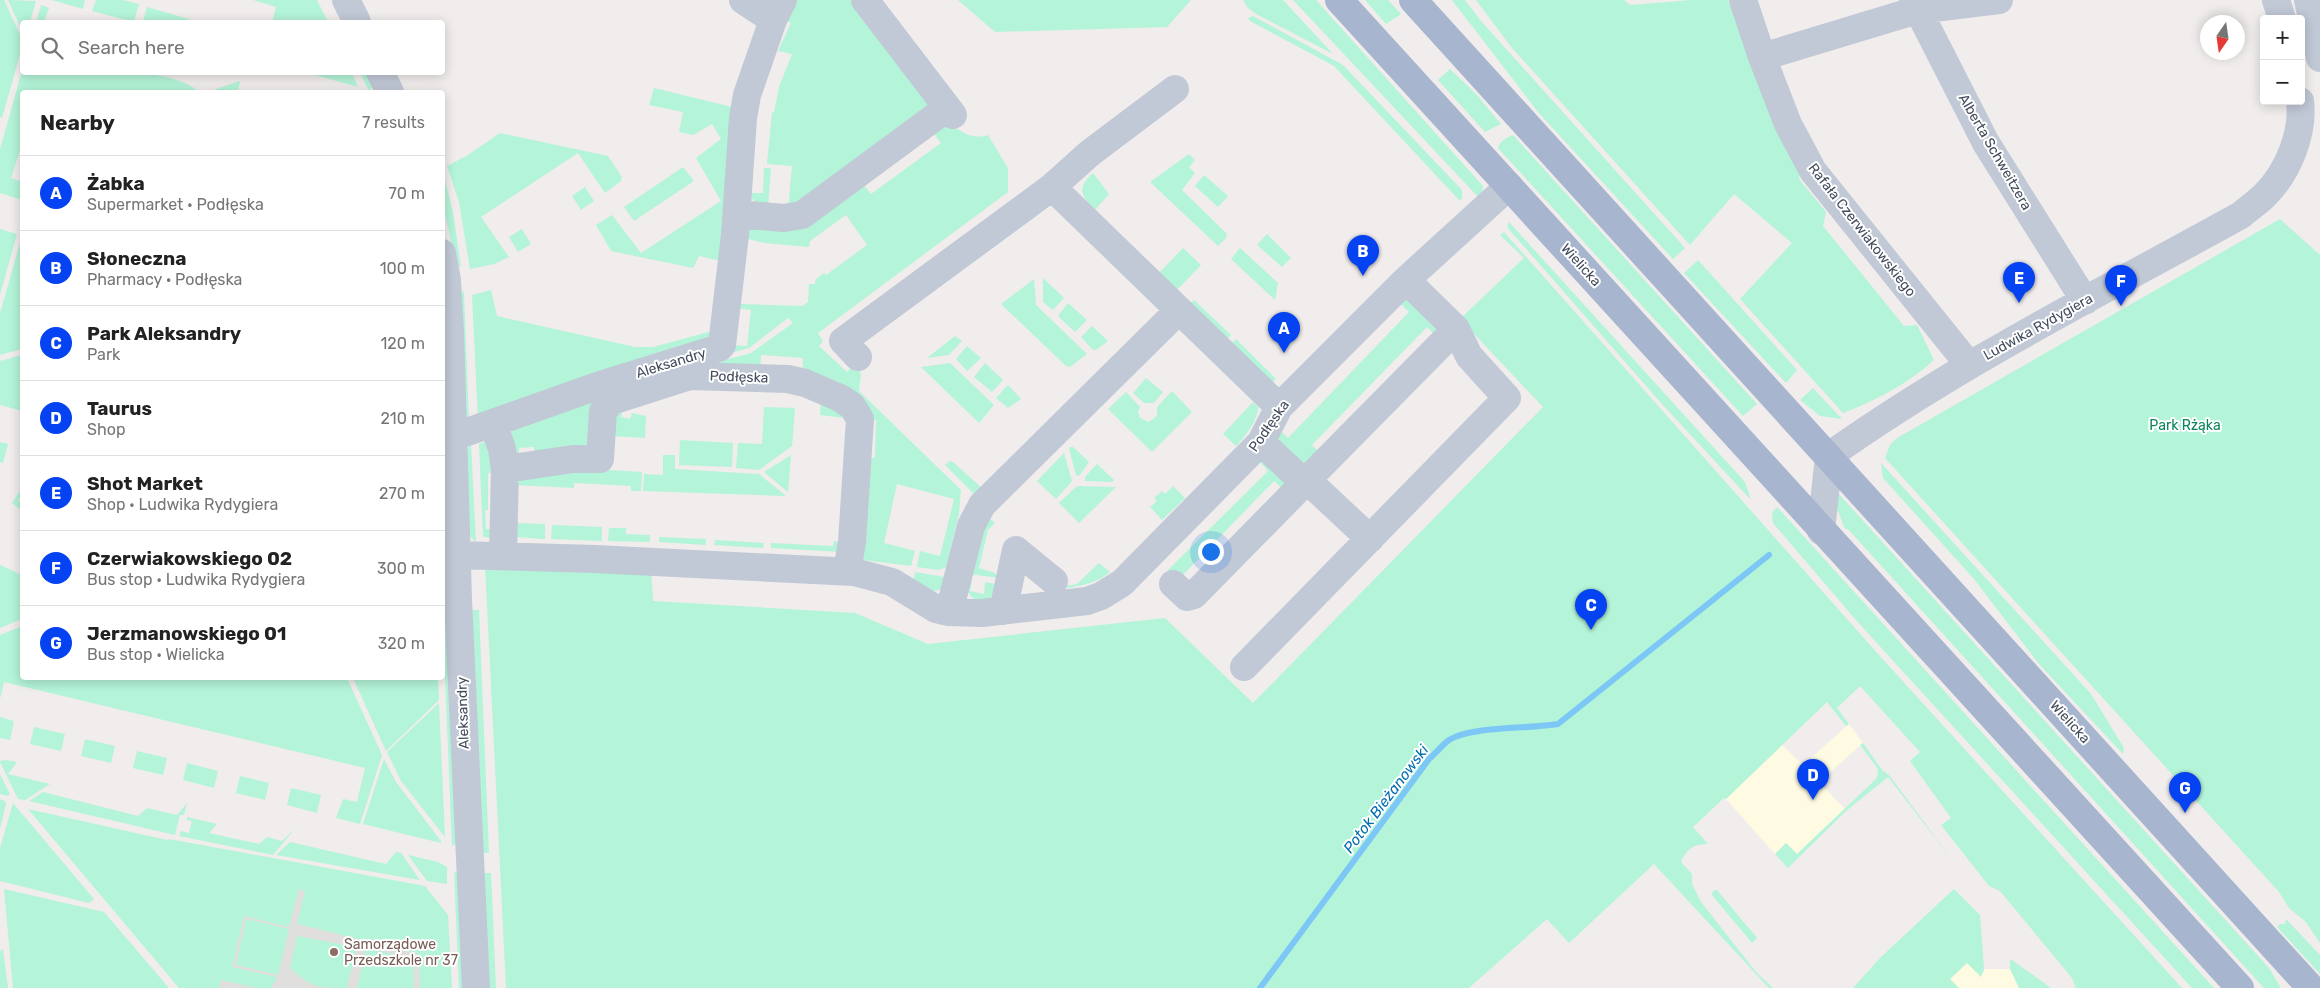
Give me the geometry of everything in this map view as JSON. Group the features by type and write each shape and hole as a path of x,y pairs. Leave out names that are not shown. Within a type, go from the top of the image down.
{"main road":[{"name":"Wielicka","path":"1339,0 2240,988"},
{"name":"Wielicka","path":"1413,0 2311,988"},
{"path":"1432,0 1467,60"}],"street":[{"path":"346,0 356,20"},
{"path":"743,0 778,10 747,95 743,118 737,214 784,218 802,215 950,112 865,0"},
{"name":"Rafała Czerwiakowskiego","path":"1743,0 1762,57 1788,124 1813,171 1969,365"},
{"path":"1762,57 1915,5 1999,0"},
{"path":"2276,0 2281,15"},
{"path":"2308,0 2320,58"},
{"name":"Alberta Schweitzera","path":"1915,5 1986,143 2085,301"},
{"path":"382,75 389,90"},
{"path":"858,357 843,341 1052,187 1090,153 1176,88"},
{"name":"Ludwika Rydygiera","path":"1829,456 1878,421 1969,365 2241,215 2266,194 2285,167 2298,137 2300,105"},
{"name":"Podłęska","path":"456,555 846,572 878,577 892,582 936,609 965,614 1087,601 1112,590 1261,442 1279,407 1406,280 1509,186"},
{"path":"1052,187 1279,407"},
{"name":"Aleksandry","path":"453,437 603,384 719,348 722,345 737,214"},
{"name":"Aleksandry","path":"445,271 448,289 456,555 476,988"},
{"path":"1244,666 1507,398 1468,356 1456,329 1406,280"},
{"path":"949,612 971,526 982,505 1170,319 1177,308"},
{"path":"1173,584 1187,597 1194,595 1456,329"},
{"name":"Podłęska","path":"505,469 573,459 600,459 603,411 612,401 682,378 690,376 796,380 840,398 852,406 860,419 852,542 846,572"},
{"path":"492,423 502,449 505,469 503,556"},
{"path":"1261,442 1297,476 1307,480 1370,539"},
{"path":"1822,531 1829,456"},
{"path":"1003,611 1016,550 1054,581"}],"shaded area":[{"path":"1849,724 1863,743 1819,782 1845,809 1797,854 1786,843 1775,854 1726,799 1782,745 1803,765"},
{"name":"Samorządowe Przedszkole nr 37","path":"235,877 443,916 447,988 217,988"},
{"path":"1967,963 1984,973 1984,969 2010,969 2019,988 1959,988 1950,979"}],"green space":[{"path":"0,0 4,0 20,35 20,54 2,118 0,117"},
{"path":"8,0 36,1 31,20 20,20 20,27"},
{"path":"52,0 85,0 83,9"},
{"path":"96,0 123,0 139,4 135,20 126,20 92,11"},
{"path":"253,0 317,0 327,20 273,20 276,7"},
{"path":"794,0 856,0 929,102 927,110 788,210 792,166 767,164 772,112 774,112 779,87 792,54 778,51 791,23 785,20"},
{"path":"958,0 1191,0 1167,27 995,32"},
{"path":"1243,0 1283,0 1333,54 1256,14 1248,8"},
{"path":"1293,0 1316,0 1483,186 1481,200"},
{"path":"1365,0 1388,0 1401,14 1386,24"},
{"path":"1452,0 1465,0 1481,21 1685,248 1673,259 1538,112"},
{"path":"1476,0 1624,0 1630,5 1691,0 1728,0 1763,95 1800,172 1799,179 1826,212 1823,226 1904,326 1917,325 1934,360 1891,391 1843,413 1740,299 1792,243 1734,194 1690,245 1512,48"},
{"path":"41,5 49,8 45,20 37,20"},
{"path":"147,7 189,19 189,20 144,20"},
{"path":"1253,16 1343,65 1462,190 1462,199 1459,200 1334,66 1250,21 1248,18"},
{"path":"1450,69 1477,95 1501,124 1485,132 1438,80"},
{"path":"21,75 153,75 185,83 196,90 20,90 20,150 11,178 20,181 20,199 0,193 0,149"},
{"path":"315,75 353,75 358,87"},
{"path":"361,75 370,75 373,85 368,90"},
{"path":"240,81 238,90 215,90"},
{"path":"654,88 732,107 721,261 699,256 693,268 611,251 596,225 612,215 641,253 721,201 696,158 721,139 712,124 693,135 679,132 683,112 649,105"},
{"path":"945,120 960,131 971,136 988,135 1008,168 1008,192 818,333 823,341 819,346 847,372 857,360 861,375 859,391 961,490 959,514 946,567 939,570 917,567 920,551 940,556 954,499 897,484 884,543 915,551 911,566 863,560 866,458 875,458 876,420 868,420 802,373 803,358 761,355 760,371 714,363 751,353 793,323 788,318 749,348 730,353 731,345 747,346 751,310 736,308 741,304 803,306 808,302 809,284 815,284 816,279 824,273 826,275 867,245 846,215 810,241 809,247 764,243 745,238 753,226 861,182 871,194 941,143 931,130"},
{"path":"500,133 608,156 622,177 621,181 605,193 578,153 481,217 509,257 494,264 470,269 459,202 447,166 468,155"},
{"path":"1513,135 1757,404 1743,416 1498,148 1500,143"},
{"path":"1189,154 1195,160 1189,167 1195,173 1182,190 1227,234 1226,238 1218,246 1150,182"},
{"path":"683,167 694,181 634,221 624,207"},
{"path":"764,168 771,168 768,207 758,205 747,193 763,193"},
{"path":"1093,173 1109,194 1095,210 1082,192 1084,183"},
{"path":"1204,175 1228,196 1218,207 1195,186"},
{"path":"445,180 453,212 461,268 453,261 445,214"},
{"path":"585,187 594,201 581,210 572,196"},
{"name":"Park Rżąka","path":"2280,219 2320,255 2320,943 2306,922 2289,908 2279,892 1885,458 1890,445 1897,438"},
{"path":"1509,222 1745,482 1751,500 1661,403 1507,227"},
{"path":"0,229 17,234 0,295"},
{"path":"522,229 531,244 518,252 509,237"},
{"path":"1504,232 1878,654 2182,988 2076,988 2072,978 2000,891 1989,886 1941,825 1951,818 1910,761 1920,752 1860,686 1837,708 1849,724 1846,726 1827,702 1726,799 1724,798 1693,827 1708,844 1691,848 1681,862 1692,874 1692,884 1701,902 1756,972 1773,988 1769,988 1654,864 1569,943 1547,919 1469,988 506,988 485,565 651,567 653,601 855,613 928,644 1165,618 1253,703 1543,407 1460,319 1524,258 1500,235"},
{"path":"1267,234 1291,258 1282,267 1257,245"},
{"path":"20,243 20,350 0,355 0,313"},
{"path":"1183,248 1201,265 1177,290 1159,273"},
{"path":"1240,248 1278,283 1275,300 1231,259"},
{"path":"1698,260 1797,370 1786,383 1684,273"},
{"path":"1043,278 1064,298 1053,310 1043,302"},
{"path":"1034,279 1036,305 1087,354 1070,367 1066,366 1001,304"},
{"path":"491,290 497,316 635,347 653,347 712,331 708,342 478,421 472,295"},
{"path":"464,291 469,421 462,416 456,296"},
{"path":"1403,298 1419,302 1415,308 1435,328 1440,323 1438,338 1427,327 1312,445 1322,455 1306,467 1278,444 1277,427 1288,438 1409,312 1398,301"},
{"path":"1194,300 1231,335 1224,343 1186,307"},
{"path":"1068,303 1087,320 1075,332 1058,316"},
{"path":"1092,326 1108,341 1096,350 1093,350 1081,337"},
{"path":"955,336 962,341 949,355 927,358"},
{"path":"1236,339 1276,379 1268,386 1228,347"},
{"path":"967,346 981,358 967,371 956,359"},
{"path":"20,356 20,410 0,405 0,361"},
{"path":"950,363 994,405 979,423 921,367"},
{"path":"985,363 1003,380 992,392 974,377"},
{"path":"1146,378 1163,392 1154,403 1144,403 1133,393"},
{"path":"1008,385 1021,399 1008,408 996,398"},
{"path":"1813,388 1842,419 1820,416 1800,400"},
{"path":"1172,391 1192,412 1152,452 1108,409 1126,392 1140,407 1138,412 1140,418 1149,422 1157,416 1157,407"},
{"path":"613,393 588,446 534,456 534,447 519,448 519,457 516,455 509,432 588,400"},
{"path":"821,399 852,419 820,415"},
{"path":"625,401 621,417 630,419 632,413 646,416 645,438 610,436 611,418"},
{"path":"1253,402 1258,407 1256,417 1247,433 1236,446 1223,434"},
{"path":"764,407 795,408 792,446 759,470 736,468 738,443 762,444"},
{"path":"489,440 496,472 488,473 488,510 485,510 486,529 496,529 495,538 483,537 479,444"},
{"path":"680,440 733,443 732,467 679,465"},
{"path":"0,442 8,444 3,463 0,462"},
{"path":"471,443 476,542 467,534 465,453"},
{"path":"1070,447 1073,447 1089,462 1079,476 1076,475"},
{"path":"1064,453 1072,481 1056,499 1037,481"},
{"path":"663,455 675,455 675,469 759,474 786,496 643,491 644,474 663,475"},
{"path":"791,455 788,492 764,472"},
{"path":"1261,458 1287,480 1285,491 1274,481 1178,580 1168,570 1268,471 1257,459"},
{"path":"950,461 983,489 976,496 945,465"},
{"path":"1881,463 2091,694 2124,748 2123,754 2039,664 1974,579 1883,478"},
{"path":"1097,464 1114,480 1112,482 1085,481 1085,477"},
{"path":"572,468 642,472 641,491 631,491 631,486 574,483 574,488 514,485 515,481"},
{"path":"1173,486 1185,498 1162,520 1150,507 1157,501 1154,498 1162,491 1165,494"},
{"path":"1076,487 1116,487 1079,523 1059,503"},
{"path":"20,491 20,498 18,500 20,502 20,509 12,503"},
{"path":"1837,492 2269,968 2281,988 2264,988 1848,529 1845,529 1836,506"},
{"path":"1777,507 2214,988 2192,988 1855,619 1773,523 1772,513"},
{"path":"986,515 995,523 988,530 979,568 995,573 999,578 969,574"},
{"path":"513,523 545,524 545,539 514,537"},
{"path":"552,525 602,527 602,541 551,539"},
{"path":"609,528 626,528 626,534 650,535 650,542 608,541"},
{"path":"659,537 706,539 706,545 659,542"},
{"path":"715,540 764,543 763,548 714,545"},
{"path":"834,541 846,542 841,552 771,548 771,543 833,546"},
{"path":"1099,563 1110,572 1080,586 1059,589 1059,587 1077,584"},
{"path":"0,565 20,574 20,620 0,628"},
{"path":"915,572 945,577 944,587 936,591 924,590 913,584"},
{"path":"967,580 972,581 970,591 984,594 985,582 1000,585 994,598 980,602 969,593"},
{"path":"445,608 447,611 459,843 452,846 445,676"},
{"path":"470,610 479,610 489,853 482,853"},
{"path":"20,627 20,680 348,680 382,755 360,824 336,818 343,799 357,802 365,768 4,682 0,699 0,635"},
{"path":"354,680 438,680 439,700 386,751"},
{"path":"439,703 445,837 401,781 387,752"},
{"path":"0,717 14,721 10,740 0,738"},
{"path":"34,727 65,734 61,751 30,744"},
{"path":"85,739 115,746 111,763 81,756"},
{"path":"1863,743 1953,861 1888,777 1846,811 1788,868 1775,854 1786,843 1797,854 1877,778 1878,769 1860,745"},
{"path":"137,751 167,758 163,775 133,768"},
{"path":"384,759 396,782 441,843 363,824"},
{"path":"6,760 17,762 8,774 50,784 25,800 18,799 0,762"},
{"path":"187,763 218,771 214,788 183,780"},
{"path":"0,774 10,794 8,796 0,794"},
{"path":"240,776 269,783 265,800 236,793"},
{"path":"291,788 321,795 317,813 287,805"},
{"path":"43,792 138,816 147,808 177,815 187,803 184,815 180,815 175,835 29,801"},
{"path":"0,799 5,801 6,804 0,829"},
{"path":"13,803 94,899 89,903 0,881 0,848"},
{"path":"28,809 167,840 425,886 448,915 452,988 420,988 419,954 297,924 305,891 299,889 289,927 244,916 232,967 277,977 271,988 257,988 221,980 219,988 179,988"},
{"path":"187,817 217,824 209,833 259,844 267,837 282,841 295,829 273,855 179,836 181,831 189,833 192,821 187,820"},
{"path":"290,842 386,864 396,852 401,853 420,880 276,855"},
{"path":"408,855 438,862 447,867 447,884 427,881"},
{"path":"454,871 459,876 466,988 459,988"},
{"path":"482,873 491,873 496,988 487,988"},
{"path":"4,889 104,912 169,988 13,988"},
{"path":"1954,889 1980,915 1984,969 1981,977 1967,963 1950,979 1959,988 1853,988 1881,957"},
{"path":"1717,890 1757,938 1752,943 1712,895 1713,891"},
{"path":"246,919 289,929 278,975 236,965"},
{"path":"2286,919 2320,955 2320,974 2277,927 2280,924 2285,924"},
{"path":"297,936 356,947 347,988 329,988 310,983 290,968"},
{"path":"366,948 413,959 414,988 357,988"},
{"path":"3,949 8,988 0,988 0,951"},
{"path":"2010,960 2051,988 2019,988 2010,969"}],"waterway":[{"name":"Potok Bieżanowski","path":"1260,988 1429,759 1446,742 1459,735 1471,732 1558,724 1769,555"}],"place":[{"name":"Słoneczna","path":"1363,276"},
{"name":"Shot Market","path":"2019,303"},
{"name":"Czerwiakowskiego 02","path":"2121,306"},
{"name":"Żabka","path":"1284,353"},
{"name":"Park Aleksandry","path":"1591,630"},
{"name":"Taurus","path":"1813,800"},
{"name":"Jerzmanowskiego 01","path":"2185,813"},
{"name":"Samorządowe Przedszkole nr 37","path":"334,952"}]}
